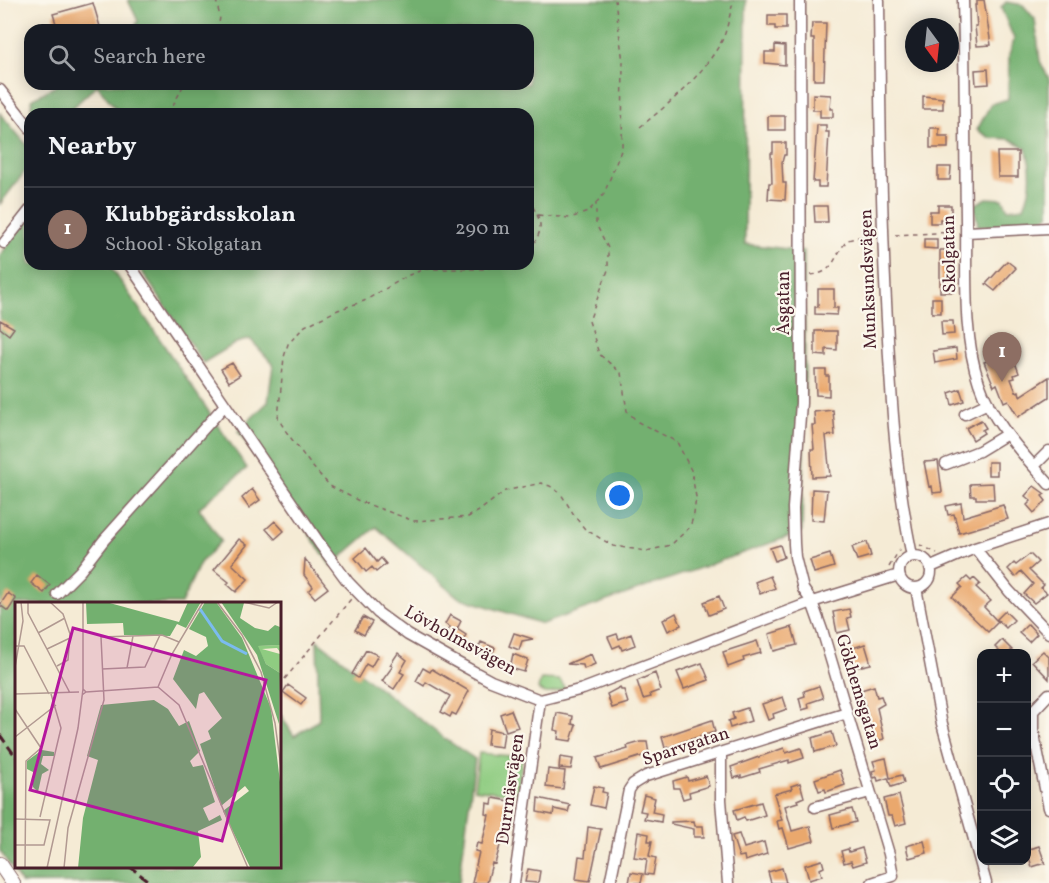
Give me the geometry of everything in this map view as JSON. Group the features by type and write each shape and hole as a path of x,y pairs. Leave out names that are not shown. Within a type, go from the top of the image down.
{"main road":[{"path":"0,864 13,883"}],"street":[{"name":"Åsgatan","path":"800,0 801,403 793,508 794,544 801,582 812,602"},
{"name":"Munksundsvägen","path":"879,0 884,276 890,382 903,509 911,551"},
{"name":"Skolgatan","path":"963,0 968,321 973,359 979,384 988,403 1007,434 1049,484"},
{"path":"0,90 24,120"},
{"path":"4,243 24,218"},
{"path":"966,232 1049,228"},
{"name":"Lövholmsvägen","path":"133,270 320,544 358,592 378,613 408,636 491,681 540,700"},
{"path":"965,414 988,403"},
{"path":"57,594 80,571 104,540 225,405"},
{"path":"946,464 979,451 1007,434"},
{"path":"1034,466 1049,451"},
{"path":"931,567 975,548 1049,524"},
{"path":"975,548 1009,591 1049,633"},
{"path":"911,551 924,558 931,567 931,576 922,587 905,585 899,575 899,569 911,551"},
{"path":"540,700 583,689 812,602 899,575"},
{"path":"916,588 941,720 986,883"},
{"name":"Gökhemsgatan","path":"812,602 847,713 893,876 872,883"},
{"path":"1049,694 1033,711 1032,730 1049,808"},
{"name":"Durrnäsvägen","path":"514,883 540,700"},
{"name":"Sparvgatan","path":"610,883 629,790 633,784 646,776 847,713"},
{"path":"721,753 721,800 728,883"},
{"path":"815,807 870,792"}],"path":[{"path":"216,0 218,24"},
{"path":"538,215 559,218 588,212 604,194 622,148 624,136 623,62 615,0"},
{"path":"640,127 688,86 709,61 722,43 734,0"},
{"path":"172,108 181,90"},
{"path":"422,270 409,274 364,301 338,310 305,326 288,344 284,357 278,418 310,465 330,486 379,510 414,521 468,517 505,491 541,483 561,494 585,529 613,546 647,551 671,545 690,527 694,514 695,485 692,470 677,442 638,422 627,411 621,373 599,354 596,347 589,321 608,270 609,258 608,248 596,224 596,202"},
{"path":"534,209 538,215 540,231 534,243"},
{"path":"895,235 966,232"},
{"path":"801,276 823,273 831,266 846,242 852,238 867,235"},
{"path":"888,568 900,550 911,551 920,545 932,552 941,552"},
{"path":"280,685 322,632 358,592"}],"green space":[{"path":"128,0 746,0 745,244 804,251 805,393 802,532 542,624 458,597 376,527 331,566 238,431 268,402 273,364 250,339 236,343 203,363 141,270 534,270 534,108 115,108 101,90 534,90 534,24 136,24 138,21"},
{"path":"1006,2 1023,5 1035,19 1040,61 1049,79 1049,215 1024,224 978,226 974,205 987,198 1003,199 1008,209 1024,207 1030,185 1026,148 1010,139 990,138 977,130 991,104 1008,99 1009,55 1014,39 1001,8"},
{"path":"48,90 92,90 72,108 32,108 32,99"},
{"path":"0,113 24,142 24,173 0,204"},
{"path":"24,221 24,270 113,270 247,468 199,508 221,541 200,563 182,602 15,602 15,868 280,868 280,714 294,736 319,720 317,640 444,738 475,759 459,883 21,883 0,851 0,256"},
{"path":"541,679 560,680 565,689 544,693 538,689"},
{"path":"479,753 522,757 518,795 474,789"}],"building":[{"path":"977,0 984,0 991,45 977,46 975,5 977,5"},
{"path":"93,3 99,24 56,24 53,14"},
{"path":"768,15 786,15 786,29 775,29 775,26 768,26"},
{"path":"812,23 826,23 824,80 814,80"},
{"path":"775,45 785,46 785,65 765,63 765,52 775,52"},
{"path":"988,69 989,84 976,85 975,70"},
{"path":"813,94 831,95 830,109 833,109 833,117 820,117 820,110 813,110"},
{"path":"923,96 943,98 943,109 923,109"},
{"path":"768,116 785,116 785,130 768,130"},
{"path":"817,125 826,125 826,132 829,132 826,187 818,187 818,182 813,182"},
{"path":"930,128 939,128 939,136 948,136 948,148 930,148"},
{"path":"773,143 786,143 786,155 782,162 783,183 786,183 785,200 768,199 769,183 772,183"},
{"path":"997,152 1018,152 1018,177 998,177"},
{"path":"938,167 951,167 950,180 938,180"},
{"path":"938,205 951,205 951,219 940,219 940,223 930,223 930,211 938,211"},
{"path":"814,206 827,206 828,222 815,222"},
{"path":"924,239 937,239 937,249 924,248"},
{"path":"940,250 953,250 953,292 940,292"},
{"path":"1007,261 1016,268 995,291 986,284"},
{"path":"818,289 834,289 834,308 838,308 837,315 815,314 815,307 818,307"},
{"path":"932,298 941,298 941,313 932,313"},
{"path":"0,320 14,328 9,335 0,328"},
{"path":"941,321 953,321 954,334 942,335"},
{"path":"815,331 837,331 837,350 826,349 826,356 815,355"},
{"path":"956,348 957,359 935,363 933,351"},
{"path":"1010,349 1019,373 1011,379 1020,396 1049,377 1049,397 1018,417 1008,400 1004,402 997,384 994,386 984,362"},
{"path":"232,363 240,375 229,382 221,369"},
{"path":"815,370 826,370 826,376 829,376 829,396 816,395"},
{"path":"960,389 964,401 952,405 949,393"},
{"path":"833,410 835,435 826,436 830,476 812,477 811,449 814,449 812,425 815,425 814,412"},
{"path":"981,420 986,428 982,430 984,433 973,440 966,428"},
{"path":"938,461 942,492 933,493 932,486 929,487 924,462"},
{"path":"988,462 997,462 997,475 988,475"},
{"path":"993,483 994,499 976,499 976,496 971,496 970,484"},
{"path":"1034,486 1045,494 1042,496 1046,501 1034,513 1027,505 1031,501 1025,496"},
{"path":"252,489 260,500 249,508 242,498"},
{"path":"812,489 827,490 824,521 811,520"},
{"path":"961,503 963,517 1003,505 1008,519 959,533 954,514 948,515 946,506"},
{"path":"275,521 284,531 275,539 266,529"},
{"path":"239,539 247,545 232,564 248,579 236,592 227,584 229,582 214,570"},
{"path":"867,542 871,556 857,560 852,547"},
{"path":"780,545 784,557 775,561 770,548"},
{"path":"366,548 377,562 381,558 386,564 376,572 372,567 366,572 355,558"},
{"path":"830,554 834,567 814,573 810,560"},
{"path":"1030,554 1038,562 1029,570 1044,585 1041,588 1047,593 1034,603 1024,594 1033,584 1021,571 1015,577 1008,569"},
{"path":"305,559 328,588 315,598 309,591 313,587 304,575"},
{"path":"37,575 50,585 44,593 31,583"},
{"path":"770,576 775,588 760,594 755,582"},
{"path":"967,577 971,581 974,578 980,584 976,587 991,601 984,607 998,622 988,632 952,597 962,587 959,584"},
{"path":"8,593 16,599 8,611 0,605"},
{"path":"719,596 724,609 709,615 704,602"},
{"path":"849,609 851,617 847,618 850,630 837,633 833,612"},
{"path":"1005,611 1014,620 1006,628 997,619"},
{"path":"676,613 681,625 668,631 663,620"},
{"path":"450,615 461,621 457,629 466,635 460,646 444,637 450,627 445,624"},
{"path":"363,617 372,622 364,635 355,630"},
{"path":"1028,624 1037,634 1029,642 1019,633"},
{"path":"792,627 797,645 774,651 769,634"},
{"path":"514,633 533,639 522,641 519,650 509,646"},
{"path":"617,634 619,639 631,634 635,645 622,650 620,645 613,648 608,637"},
{"path":"1002,640 1011,649 997,649 995,647"},
{"path":"757,641 761,653 743,658 744,661 728,667 723,652"},
{"path":"481,642 495,648 489,660 476,653"},
{"path":"865,644 871,664 853,668 847,650"},
{"path":"366,650 378,655 371,667 366,664 358,678 352,674"},
{"path":"1043,651 1049,657 1049,679 1032,661"},
{"path":"398,653 407,660 400,672 404,674 394,689 382,681 393,666 390,665"},
{"path":"513,654 528,660 524,672 510,668"},
{"path":"591,654 595,664 584,669 583,665 567,664"},
{"path":"702,663 709,680 684,689 677,672"},
{"path":"423,668 430,672 432,669 469,691 456,715 452,713 450,717 441,712 450,696 426,682 424,686 416,681"},
{"path":"655,673 661,690 643,699 637,681"},
{"path":"288,685 306,698 301,705 283,692"},
{"path":"819,686 823,698 808,703 809,708 802,710 799,698 805,696 804,691"},
{"path":"874,686 877,697 881,696 884,704 877,708 884,739 868,743 863,723 869,721 861,690"},
{"path":"620,687 624,690 628,703 612,708 607,694"},
{"path":"783,697 787,709 773,714 774,718 768,720 762,704"},
{"path":"747,708 751,721 730,728 728,721 734,719 732,713"},
{"path":"511,710 518,727 506,731 500,714"},
{"path":"557,713 573,716 572,724 576,725 571,741 558,739 559,731 554,730"},
{"path":"712,720 715,732 665,748 662,737"},
{"path":"489,729 504,732 502,747 487,745"},
{"path":"832,732 836,746 815,752 812,738"},
{"path":"647,742 649,754 601,769 597,758 628,749 627,746"},
{"path":"784,748 786,753 801,748 804,758 789,763 789,760 759,769 760,772 734,778 731,767"},
{"path":"560,757 573,759 571,769 559,768"},
{"path":"886,758 890,778 902,775 904,783 891,787 888,778 878,781 877,777 874,778 872,771 876,770 873,761"},
{"path":"548,769 565,771 563,789 546,787"},
{"path":"840,770 845,785 826,792 825,789 819,791 815,779"},
{"path":"706,776 709,786 689,792 690,797 683,799 679,788 674,788 673,781 687,777 688,781"},
{"path":"800,783 804,797 797,800 798,802 785,806 792,831 810,826 814,841 789,848 783,828 779,829 777,821 782,820 774,794 792,789 791,786"},
{"path":"594,786 603,788 602,792 607,793 604,808 590,805"},
{"path":"644,795 655,798 652,812 662,814 661,822 644,819 646,812 640,811"},
{"path":"899,795 906,823 895,826 892,816 888,816 884,799"},
{"path":"493,798 510,801 505,838 502,838 495,864 492,863 487,883 472,883 479,852 475,851 477,843 482,844 489,815 486,814 487,803 492,804"},
{"path":"538,798 570,805 568,812 554,809 553,815 537,812"},
{"path":"761,802 765,815 746,821 744,817 737,820 734,810"},
{"path":"852,809 856,822 833,828 830,815"},
{"path":"694,821 695,826 703,826 704,837 694,837 694,829 671,824 671,822"},
{"path":"588,827 601,829 590,881 576,879 579,856 585,857"},
{"path":"638,832 649,834 648,841 652,841 649,856 656,858 653,875 645,874 647,859 634,857"},
{"path":"739,834 744,848 764,842 767,854 745,861 744,856 739,857 732,836"},
{"path":"924,841 927,853 909,858 906,846"},
{"path":"1039,846 1045,863 1032,867 1031,849"},
{"path":"862,848 866,862 853,866 851,861 844,863 841,851 848,849 849,852"},
{"path":"822,860 824,867 820,869 822,876 809,880 805,865"},
{"path":"782,868 786,883 771,883 768,872"},
{"path":"528,869 540,871 538,883 525,882"},
{"path":"631,872 643,874 641,883 629,883"}],"railway":[{"path":"0,735 15,756"},
{"path":"132,868 151,883"}],"place":[{"name":"Klubbgärdsskolan","path":"1002,382"}]}
